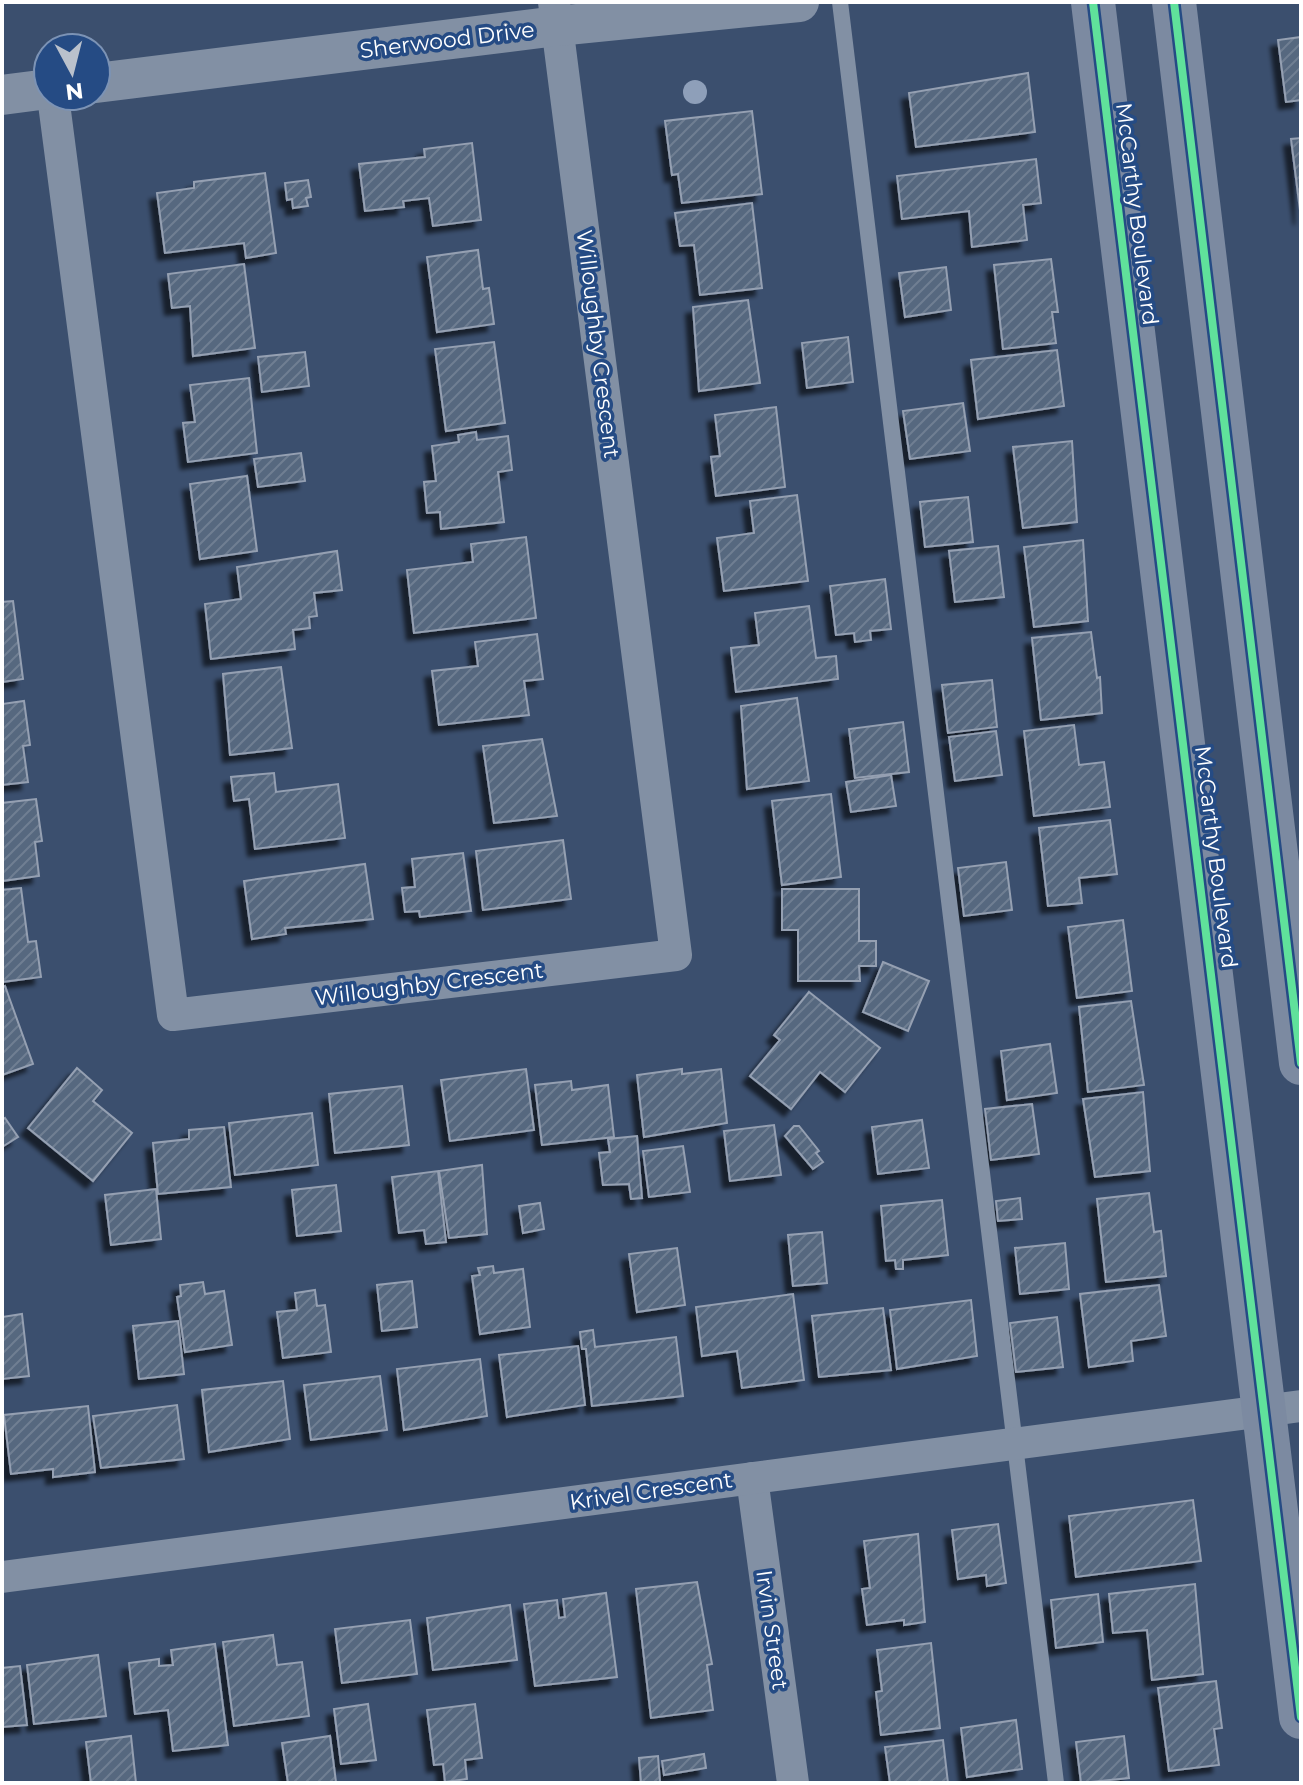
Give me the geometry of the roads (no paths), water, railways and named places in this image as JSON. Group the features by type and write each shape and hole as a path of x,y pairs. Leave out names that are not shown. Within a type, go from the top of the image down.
{"main road":[{"name":"McCarthy Boulevard","path":"1093,2 1216,999 1282,1408 1301,1717"},
{"path":"1174,2 1301,1063"}],"street":[{"name":"Sherwood Drive","path":"112,81 556,14 799,2"},
{"name":"Willoughby Crescent","path":"55,112 173,1015 676,955 556,14"},
{"path":"2,95 32,91"},
{"name":"Krivel Crescent","path":"2,1577 1282,1408"},
{"name":"Irvin Street","path":"752,1478 793,1783"}],"lane":[{"path":"840,2 1056,1783"}]}
